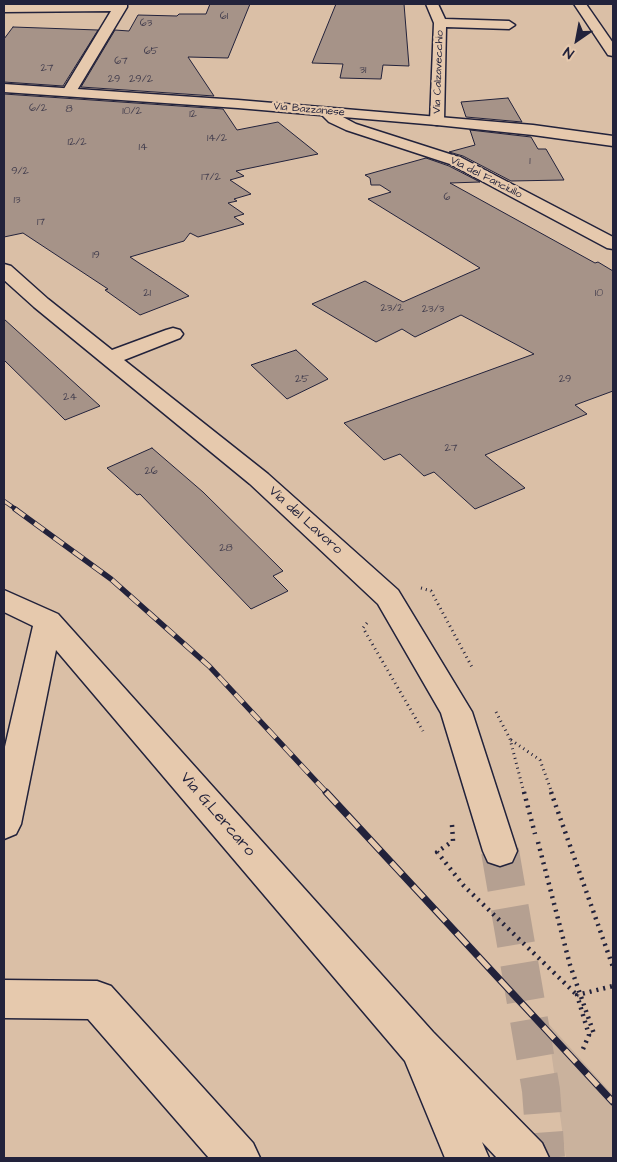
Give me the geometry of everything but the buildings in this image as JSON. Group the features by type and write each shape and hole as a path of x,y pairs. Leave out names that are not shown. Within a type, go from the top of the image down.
{"main road":[{"name":"Via Calzavecchio","path":"432,4 440,23 437,121"},
{"path":"580,4 613,52"},
{"path":"4,9 121,6"},
{"path":"69,92 121,6"},
{"name":"Via Calzavecchio","path":"440,23 509,25"},
{"path":"495,24 502,39"},
{"name":"Via Bazzanese","path":"4,88 437,121 533,130 613,141"},
{"name":"Via del Fanciullo","path":"326,112 351,127 456,161 613,244"},
{"name":"Via del Lavoro","path":"4,270 109,358 259,479 388,597 456,712 500,851"},
{"path":"109,358 174,334"},
{"name":"Via G.Lercaro","path":"4,600 48,621 419,1046 527,1158"},
{"path":"4,824 48,621"},
{"path":"4,998 97,1000 238,1158"},
{"path":"419,1046 467,1158"}],"path":[{"path":"388,597 363,628 425,734"},
{"path":"583,1049 589,1035 510,739 540,760 613,967"},
{"path":"452,822 453,841 437,852 464,886 579,995 594,1034"},
{"path":"579,995 613,986"}],"shaded area":[{"path":"547,1022 613,1095 613,1158 566,1158"}],"tunnel":[{"path":"500,851 541,1090 546,1158"}],"railway":[{"path":"4,501 17,510"},
{"path":"15,509 111,579 209,666 327,793"},
{"path":"326,792 613,1102"}]}
